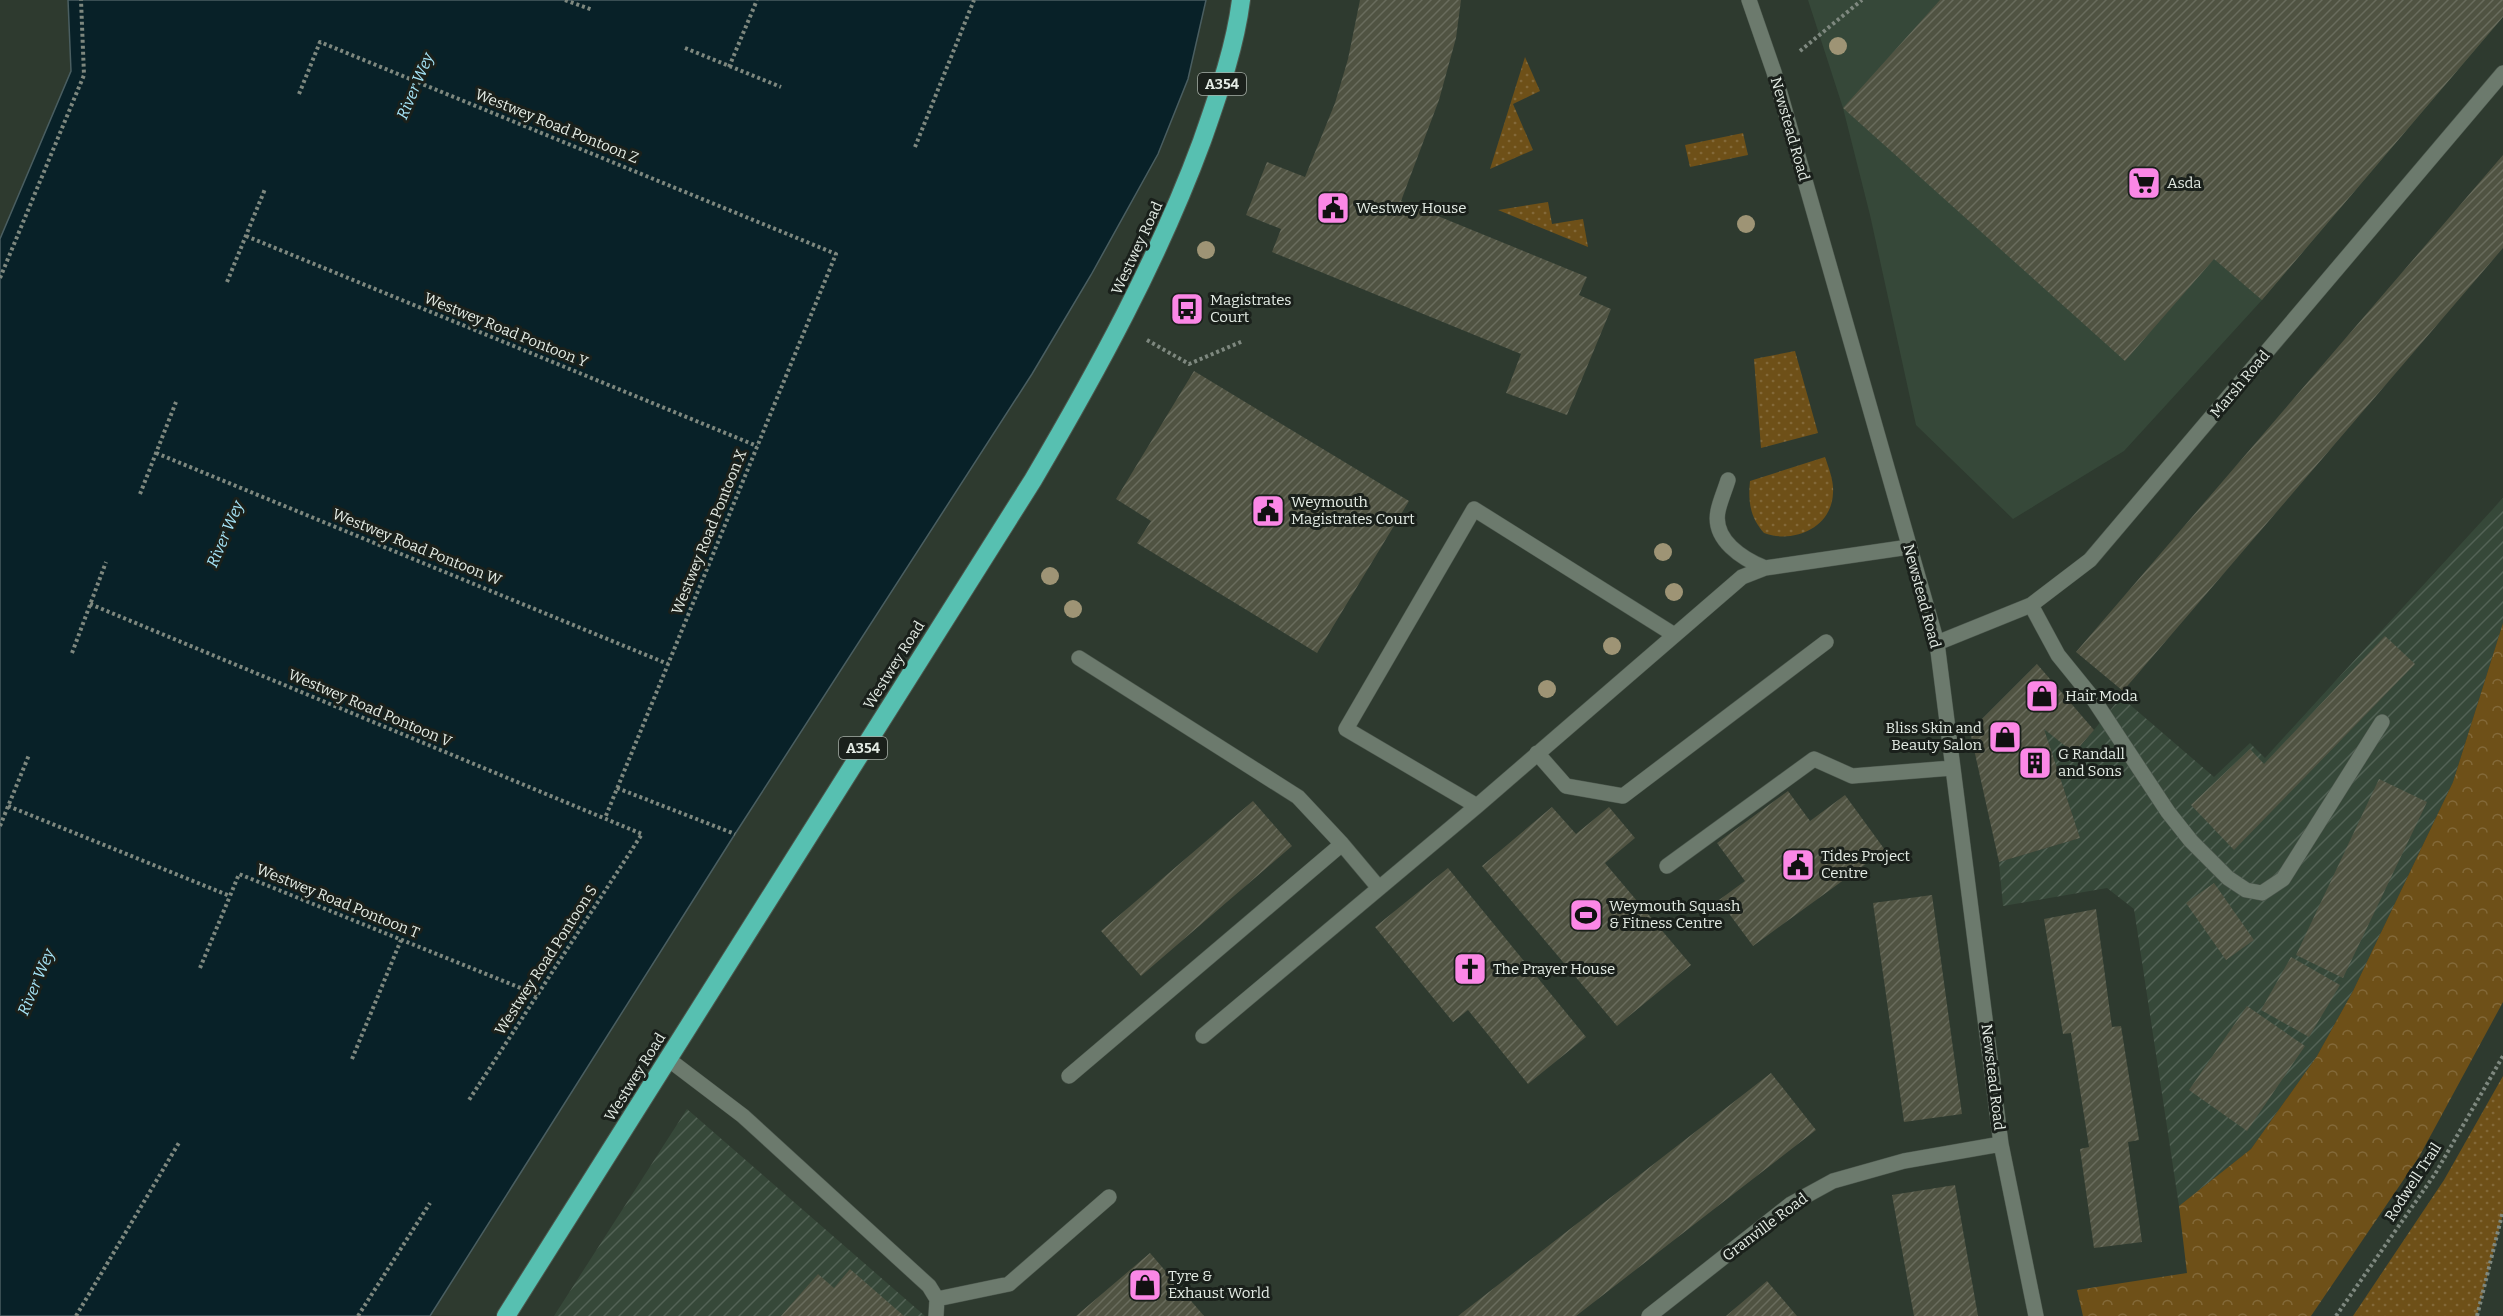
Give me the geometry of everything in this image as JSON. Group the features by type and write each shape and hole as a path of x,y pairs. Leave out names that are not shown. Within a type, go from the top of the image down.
{"highway":[{"name":"Westwey Road","path":"506,1316 1033,480 1084,395 1174,213 1224,76 1241,0"}],"street":[{"name":"Newstead Road","path":"1751,1 1774,72 1936,643 2001,1144 2036,1316"},
{"name":"Marsh Road","path":"1936,643 2031,605 2090,560 2503,73"},
{"path":"1728,480 1717,513 1721,534 1740,555 1766,568"},
{"path":"1477,806 1346,729 1474,509 1673,634"},
{"path":"1203,1036 1477,806 1673,634 1742,577 1766,568 1909,547"},
{"path":"2031,605 2058,655 2092,698 2168,812 2191,841 2228,878 2246,890 2262,893 2283,879 2382,722"},
{"path":"1537,753 1566,786 1623,796 1826,642"},
{"path":"1079,658 1298,797 1379,888"},
{"path":"1667,866 1814,759 1852,776 1952,768"},
{"path":"1069,1076 1342,844"},
{"path":"668,1059 743,1116 929,1286 937,1299 936,1316"},
{"name":"Granville Road","path":"1649,1316 1791,1204 1833,1181 1904,1161 2001,1144"},
{"path":"937,1299 1009,1284 1109,1197"}],"path":[{"path":"0,278 84,75 81,0"},
{"path":"565,0 593,10"},
{"path":"729,67 757,0"},
{"path":"915,147 974,0"},
{"path":"1774,72 1862,0"},
{"name":"Westwey Road Pontoon Z","path":"299,94 320,42 836,254"},
{"path":"685,48 781,87"},
{"path":"227,282 265,189"},
{"name":"Westwey Road Pontoon Y","path":"246,236 758,446"},
{"name":"Westwey Road Pontoon X","path":"605,818 836,254"},
{"path":"1157,345 1189,364 1243,340"},
{"path":"140,494 176,402"},
{"name":"Westwey Road Pontoon W","path":"156,453 668,664"},
{"path":"72,653 106,562"},
{"name":"Westwey Road Pontoon V","path":"90,604 642,834"},
{"path":"0,826 29,755"},
{"path":"617,788 735,834"},
{"path":"8,806 230,896 200,968"},
{"name":"Westwey Road Pontoon S","path":"469,1100 642,834"},
{"name":"Westwey Road Pontoon T","path":"230,896 238,874 538,995"},
{"path":"352,1059 401,940"},
{"name":"Rodwell Trail","path":"2336,1316 2435,1174 2503,1056"},
{"path":"76,1316 180,1141"},
{"path":"358,1316 430,1203"},
{"path":"2477,1316 2503,1211"}],"shaded area":[{"name":"Asda","path":"1808,0 2503,0 2503,17 2262,300 2124,451 2013,519 1916,425 1870,215 1843,108"},
{"path":"2503,498 2503,623 2453,782 2353,991 2317,1056 2251,1149 2179,1206 2134,909 2107,888 2003,906 1999,862 2080,838 2044,729 2075,753 2121,697 2214,777 2250,743 2265,758"},
{"path":"687,1109 925,1316 554,1316"}],"green space":[{"path":"1525,57 1540,91 1513,104 1533,150 1490,169"},
{"path":"1743,133 1748,155 1690,167 1685,145"},
{"path":"1548,202 1552,224 1583,219 1588,247 1498,210"},
{"path":"1795,351 1818,433 1761,448 1754,359"},
{"path":"1825,457 1833,488 1831,505 1826,516 1809,530 1798,534 1775,536 1764,533 1751,509 1750,481"},
{"path":"2503,623 2503,1002 2419,1157 2311,1316 2083,1316 2077,1290 2187,1273 2179,1206 2251,1149 2317,1056 2353,991 2453,782"},
{"path":"2503,1076 2503,1214 2477,1316 2353,1316 2444,1180"}],"water":[{"name":"River Wey","path":"68,0 1206,0 1188,79 1158,154 1091,275 1032,374 735,834 430,1316 0,1316 0,239 71,71"}],"building":[{"name":"Westwey House","path":"1360,0 1461,0 1456,38 1439,100 1401,201 1587,277 1579,295 1611,309 1567,415 1506,393 1521,354 1272,252 1281,229 1246,215 1267,162 1305,177 1335,103 1348,59"},
{"name":"Asda","path":"1940,0 2503,0 2503,17 2262,300 2214,259 2125,361 1843,108"},
{"path":"2503,155 2503,248 2123,691 2076,652"},
{"name":"Weymouth Magistrates Court","path":"1194,371 1409,501 1317,653 1137,543 1151,521 1116,499"},
{"path":"2385,636 2415,664 2234,850 2191,805 2250,749 2264,764"},
{"path":"2037,664 2094,730 2074,753 2044,729 2080,838 1999,862 1970,731"},
{"path":"2379,779 2427,802 2343,978 2296,955"},
{"name":"Tides Project Centre","path":"1788,791 1810,821 1845,795 1885,850 1753,946 1719,900 1745,881 1717,843"},
{"path":"1253,801 1292,846 1141,976 1101,931"},
{"name":"Weymouth Squash & Fitness Centre","path":"1552,807 1576,834 1609,807 1635,838 1605,863 1691,965 1617,1026 1482,866"},
{"name":"The Prayer House","path":"1448,868 1586,1037 1528,1084 1468,1010 1453,1022 1375,927"},
{"path":"2214,883 2254,940 2226,960 2186,903"},
{"path":"1932,895 1962,1114 1904,1122 1873,903"},
{"path":"2096,909 2112,1027 2121,1026 2139,1140 2128,1142 2142,1242 2094,1248 2080,1149 2089,1147 2071,1033 2063,1034 2044,919"},
{"path":"2291,957 2340,985 2309,1037 2261,1010"},
{"path":"2247,1006 2305,1046 2247,1131 2189,1090"},
{"path":"1771,1073 1816,1130 1576,1316 1458,1316"},
{"path":"1955,1185 1978,1316 1914,1316 1892,1195"},
{"name":"Tyre & Exhaust World","path":"1150,1253 1204,1316 1076,1316"},
{"path":"850,1269 904,1316 781,1316 818,1274 834,1288"},
{"path":"1767,1281 1797,1316 1726,1316"}],"place":[{"name":"Asda","path":"2144,183"},
{"name":"Westwey House","path":"1333,208"},
{"name":"Magistrates Court","path":"1187,309"},
{"name":"Weymouth Magistrates Court","path":"1268,511"},
{"name":"Hair Moda","path":"2042,696"},
{"name":"Bliss Skin and Beauty Salon","path":"2005,737"},
{"name":"G Randall and Sons","path":"2035,763"},
{"name":"Tides Project Centre","path":"1798,865"},
{"name":"Weymouth Squash & Fitness Centre","path":"1586,915"},
{"name":"The Prayer House","path":"1470,969"},
{"name":"Tyre & Exhaust World","path":"1145,1285"}]}
